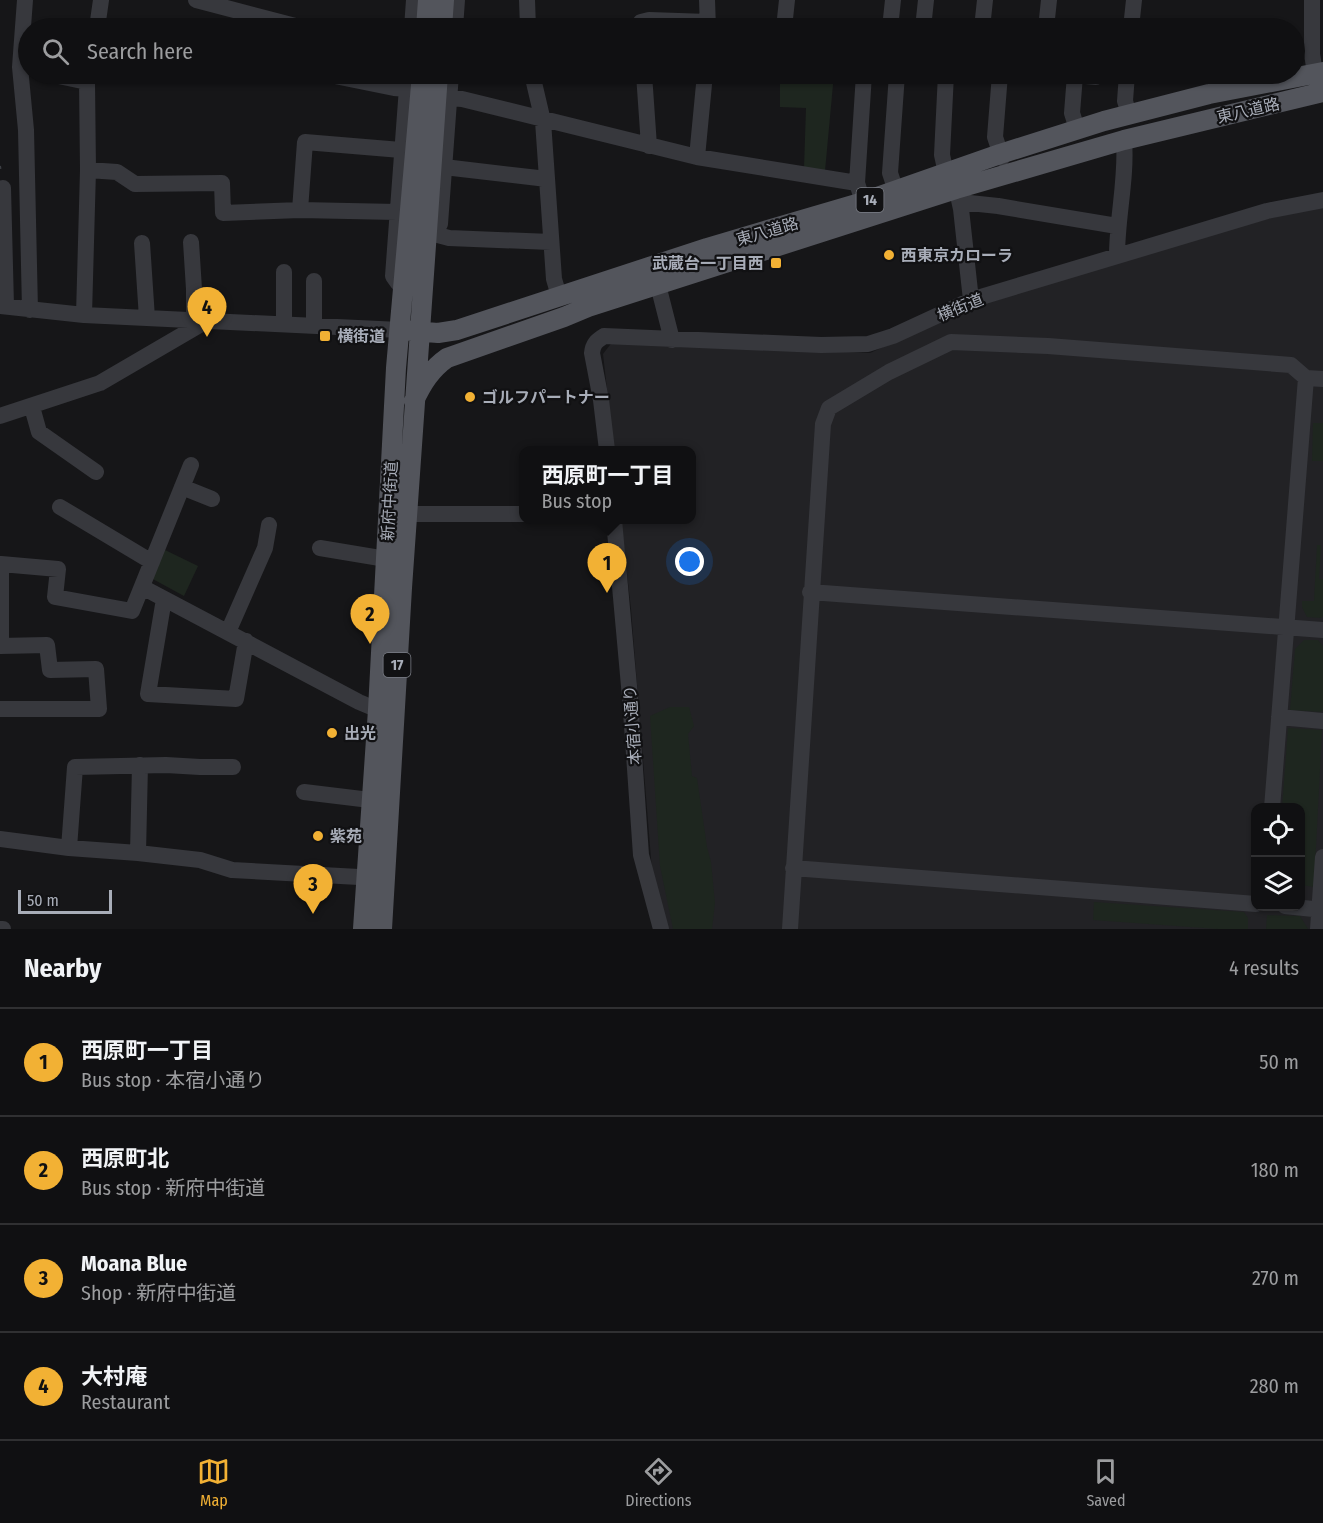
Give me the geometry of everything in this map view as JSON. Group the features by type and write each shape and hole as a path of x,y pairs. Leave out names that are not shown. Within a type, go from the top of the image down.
{"main road":[{"path":"427,18 428,0"},
{"path":"443,18 444,0"},
{"name":"新府中街道","path":"381,929 386,878 414,402 412,334 404,285 421,84"},
{"name":"新府中街道","path":"363,929 386,559 412,334 430,235 438,84"},
{"name":"東八道路","path":"412,334 449,332 697,251 896,191 954,188 981,160 1001,156 1077,129 1129,114 1209,94 1261,84"},
{"name":"東八道路","path":"414,402 426,379 447,358 588,307 954,188 1124,140 1323,92"},
{"path":"1161,106 1155,110 1154,116 1158,120 1215,108 1279,102"},
{"path":"1001,156 1039,150 1091,134 1097,136 1099,141 1093,149"},
{"name":"東八道路","path":"412,334 443,345 462,343 562,310 588,307"},
{"path":"369,826 372,838 378,840 380,838 381,807 392,760"},
{"path":"371,929 376,924 381,929"}],"street":[{"path":"25,0 25,18"},
{"path":"99,18 101,0"},
{"path":"196,0 243,18"},
{"path":"413,18 414,0"},
{"path":"456,18 457,0"},
{"path":"527,0 528,18"},
{"path":"707,0 708,18"},
{"path":"785,18 787,0"},
{"path":"891,18 893,0"},
{"path":"924,18 926,0"},
{"path":"983,18 985,0"},
{"path":"1047,18 1049,0"},
{"path":"1132,18 1134,0"},
{"path":"1312,0 1312,54 1319,73"},
{"path":"25,84 30,310"},
{"path":"84,315 88,84"},
{"path":"374,84 394,88 401,84"},
{"path":"404,285 398,283 393,276 407,84"},
{"path":"430,235 440,224 450,84"},
{"path":"534,84 543,121 554,279 559,296"},
{"path":"645,84 648,146"},
{"path":"697,158 704,84"},
{"path":"862,202 857,183 863,84"},
{"path":"896,84 890,173 896,191"},
{"path":"946,84 942,155 954,188 970,300"},
{"path":"999,84 995,137 1001,156"},
{"path":"1071,84 1072,113 1077,129"},
{"path":"1126,84 1125,101 1129,114"},
{"path":"449,98 462,99 697,158 857,183"},
{"path":"1118,256 1117,226 1125,158 1124,140"},
{"path":"300,210 305,142 401,150"},
{"path":"444,167 547,179"},
{"path":"87,170 117,172 135,184 222,183 223,213 300,210 397,212"},
{"path":"3,188 3,306 84,315 284,324 412,334"},
{"path":"954,188 998,206 1117,226"},
{"name":"横街道","path":"606,446 592,347 604,336 672,340 868,344 893,336 970,300 1267,211 1323,200"},
{"path":"430,235 449,238 551,242"},
{"path":"191,242 194,288 201,320"},
{"path":"142,243 147,318"},
{"path":"284,272 284,324"},
{"path":"314,281 314,326"},
{"path":"658,285 672,340"},
{"path":"0,416 100,383 201,320"},
{"path":"790,929 810,592 823,424 830,408 889,372 951,342 1048,346 1291,365 1306,378 1323,379"},
{"path":"1272,803 1306,378"},
{"path":"32,407 39,432 96,472"},
{"path":"0,709 99,709 96,669 50,670 47,645 1,646 1,564 58,569 56,597 132,611 191,465"},
{"path":"182,487 212,499"},
{"path":"60,507 152,562"},
{"path":"408,514 519,514"},
{"name":"本宿小通り","path":"614,524 641,855 661,929"},
{"path":"228,632 265,548 269,525"},
{"path":"320,548 386,559"},
{"path":"142,587 378,710"},
{"path":"810,592 1323,630"},
{"path":"164,599 148,694 236,699 246,641"},
{"path":"1279,717 1323,721"},
{"path":"69,848 75,767 140,765 233,767"},
{"path":"138,853 140,765"},
{"path":"304,792 370,800"},
{"path":"0,839 200,860 232,870 386,878"},
{"path":"1318,929 1323,857"},
{"path":"794,868 1251,904"},
{"path":"1305,908 1321,909"}],"shaded area":[{"path":"780,84 833,84 825,171 804,168 806,108 780,107"},
{"path":"1323,204 1323,929 667,929 652,871 631,609 621,524 696,524 696,446 614,446 603,354 613,341 870,353 970,307 1065,274"},
{"path":"1313,423 1323,423 1323,461 1312,461"},
{"path":"1317,545 1321,545 1319,579 1323,579 1323,616 1321,618 1307,617 1302,607 1302,601 1314,601"},
{"path":"163,549 198,566 184,596 151,578"},
{"path":"1304,640 1318,640 1323,646 1323,710 1321,712 1290,710 1295,649"},
{"path":"670,707 689,707 694,726 688,734 692,776 697,778 711,862 715,903 712,929 673,929 660,866 650,716"},
{"path":"1288,728 1322,730 1314,887 1305,886 1305,803 1282,803"},
{"path":"1094,902 1244,912 1248,918 1248,929 1093,920"},
{"path":"1267,915 1300,916 1308,929 1266,929"}],"place":[{"name":"西東京カローラ","path":"889,255"},
{"name":"武蔵台一丁目西","path":"776,263"},
{"name":"横街道","path":"325,336"},
{"name":"大村庵","path":"207,337"},
{"name":"ゴルフパートナー","path":"470,397"},
{"name":"西原町一丁目","path":"607,593"},
{"name":"西原町北","path":"370,644"},
{"name":"出光","path":"332,733"},
{"name":"紫苑","path":"318,836"},
{"name":"Moana Blue","path":"313,914"}]}
